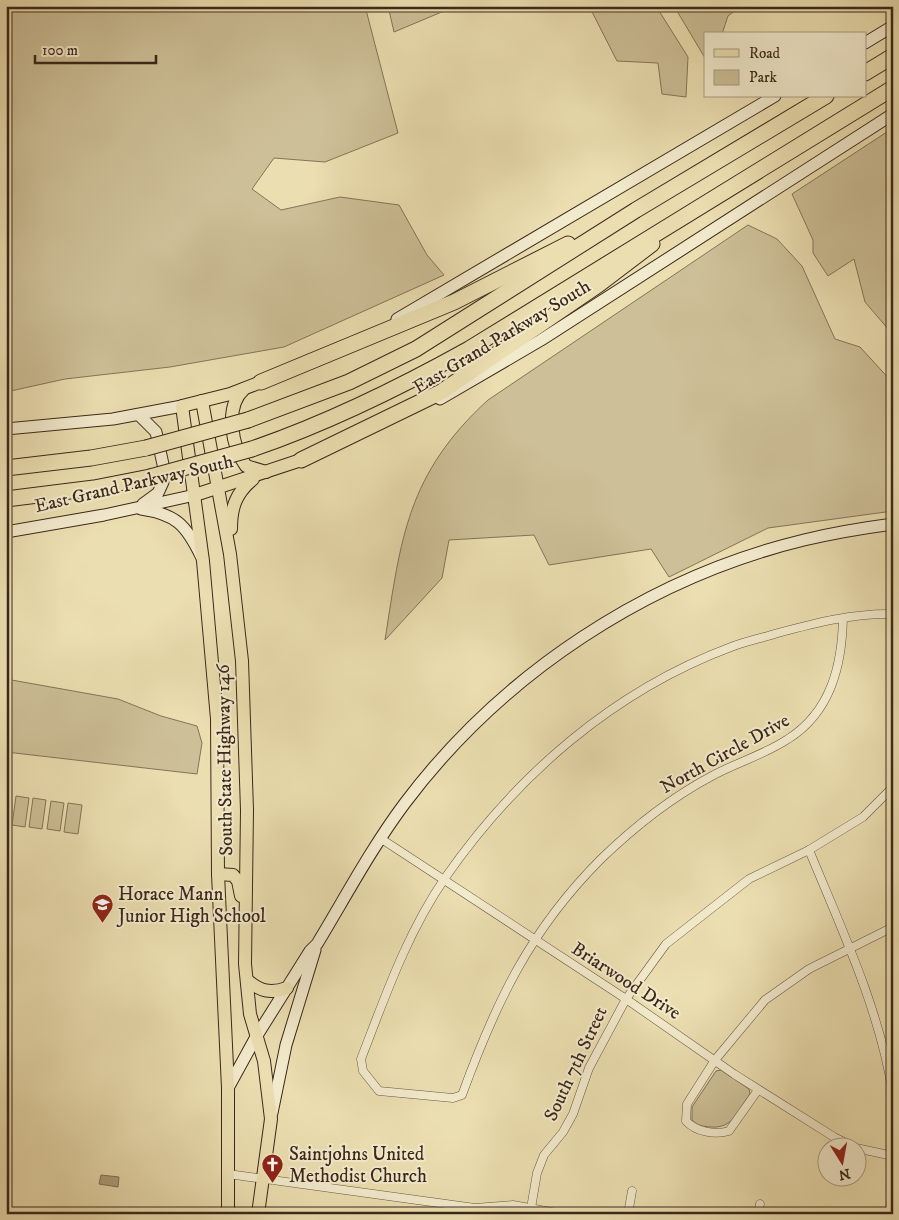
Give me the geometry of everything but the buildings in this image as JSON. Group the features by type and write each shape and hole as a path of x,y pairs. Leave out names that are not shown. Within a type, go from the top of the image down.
{"highway":[{"path":"866,72 893,56"},
{"name":"East Grand Parkway South","path":"6,499 94,488 150,476 252,449 336,417 424,374 469,349 893,88"},
{"name":"East Grand Parkway South","path":"6,468 91,458 146,448 248,420 349,382 392,362 438,336 636,210 823,98"},
{"path":"261,382 454,302 636,210"},
{"path":"301,460 441,392 598,285 643,252 686,214"}],"main road":[{"path":"866,41 893,26"},
{"path":"6,429 139,415 202,401 261,382 420,307 772,98"},
{"name":"East Grand Parkway South","path":"6,532 195,495 261,474 364,436 462,388 541,340 893,114"},
{"path":"230,554 231,520 234,502 241,489 261,474 246,466 235,441 232,427 234,403 237,395 244,389"},
{"name":"South State Highway 146","path":"202,401 230,554 237,604 245,714 247,810 246,980 250,1014 264,1061 271,1119 258,1214"},
{"name":"South State Highway 146","path":"182,406 203,560 217,720 219,762 218,874 228,1088 228,1214"},
{"path":"134,508 158,494 163,482 164,469 156,432 139,415"},
{"path":"134,508 164,514 177,520 187,530 203,560"},
{"path":"271,1119 286,1045 318,944 380,838 406,802 440,761 494,706 560,653 622,613 688,580 765,551 841,532 893,524"},
{"path":"218,874 233,876 238,881 245,915"},
{"path":"228,1088 256,1037 310,951 318,944"},
{"path":"246,980 258,990 265,992 277,992 287,988"}],"street":[{"path":"444,880 486,824 531,775 610,711 663,677 731,646 843,618 893,614"},
{"name":"North Circle Drive","path":"444,880 399,960 361,1059 363,1071 379,1091 453,1098 462,1095 486,1029 504,992 534,940 563,900 602,858 657,812 708,778 772,748 802,730 816,715 833,684 841,656 843,618"},
{"name":"South 7th Street","path":"531,1211 537,1173 544,1155 563,1132 573,1114 589,1068 626,998 666,944 749,879 809,850 863,817 893,786"},
{"name":"Briarwood Drive","path":"380,838 534,940 626,998 758,1090 836,1138"},
{"path":"809,850 867,991 884,1049 893,1094"},
{"path":"758,1090 729,1131 723,1133 697,1130 686,1121 687,1104 714,1060 765,1000 808,969 850,950 893,927"},
{"path":"884,1049 893,1046"},
{"name":"Briarwood Drive","path":"866,1150 893,1156"},
{"path":"228,1174 475,1208 512,1206 531,1211 562,1214"},
{"path":"628,1214 632,1191"},
{"path":"890,1214 893,1193"},
{"path":"758,1214 760,1204"}],"green space":[{"path":"6,6 365,6 398,133 325,162 274,158 252,189 281,210 340,197 399,205 427,255 444,275 284,347 170,367 65,379 6,392"},
{"path":"388,6 456,6 394,32"},
{"path":"589,6 656,6 688,57 686,97 662,94 658,63 617,61"},
{"path":"674,6 741,6 728,16 723,32 704,32 704,56"},
{"path":"893,128 893,326 889,330 865,302 854,259 828,276 813,253 813,240 792,194"},
{"path":"748,225 777,239 802,266 835,339 860,347 893,383 893,511 768,528 669,577 651,549 549,565 534,535 449,540 442,578 385,640 396,570 412,509 424,482 440,454 461,427 488,400"},
{"path":"6,679 118,699 161,716 197,726 202,743 197,774 6,752"},
{"path":"16,796 29,798 25,827 12,825"},
{"path":"33,798 46,800 42,829 29,827"},
{"path":"51,801 64,803 60,831 47,829"},
{"path":"68,803 82,805 78,834 64,832"},
{"path":"721,1070 749,1089 750,1094 734,1118 724,1125 710,1127 698,1125 692,1120 692,1107 716,1071"}],"shaded area":[{"path":"101,1175 119,1177 118,1187 99,1184"}],"place":[{"name":"Horace Mann Junior High School","path":"102,924"},
{"name":"Saintjohns United Methodist Church","path":"273,1184"}]}
